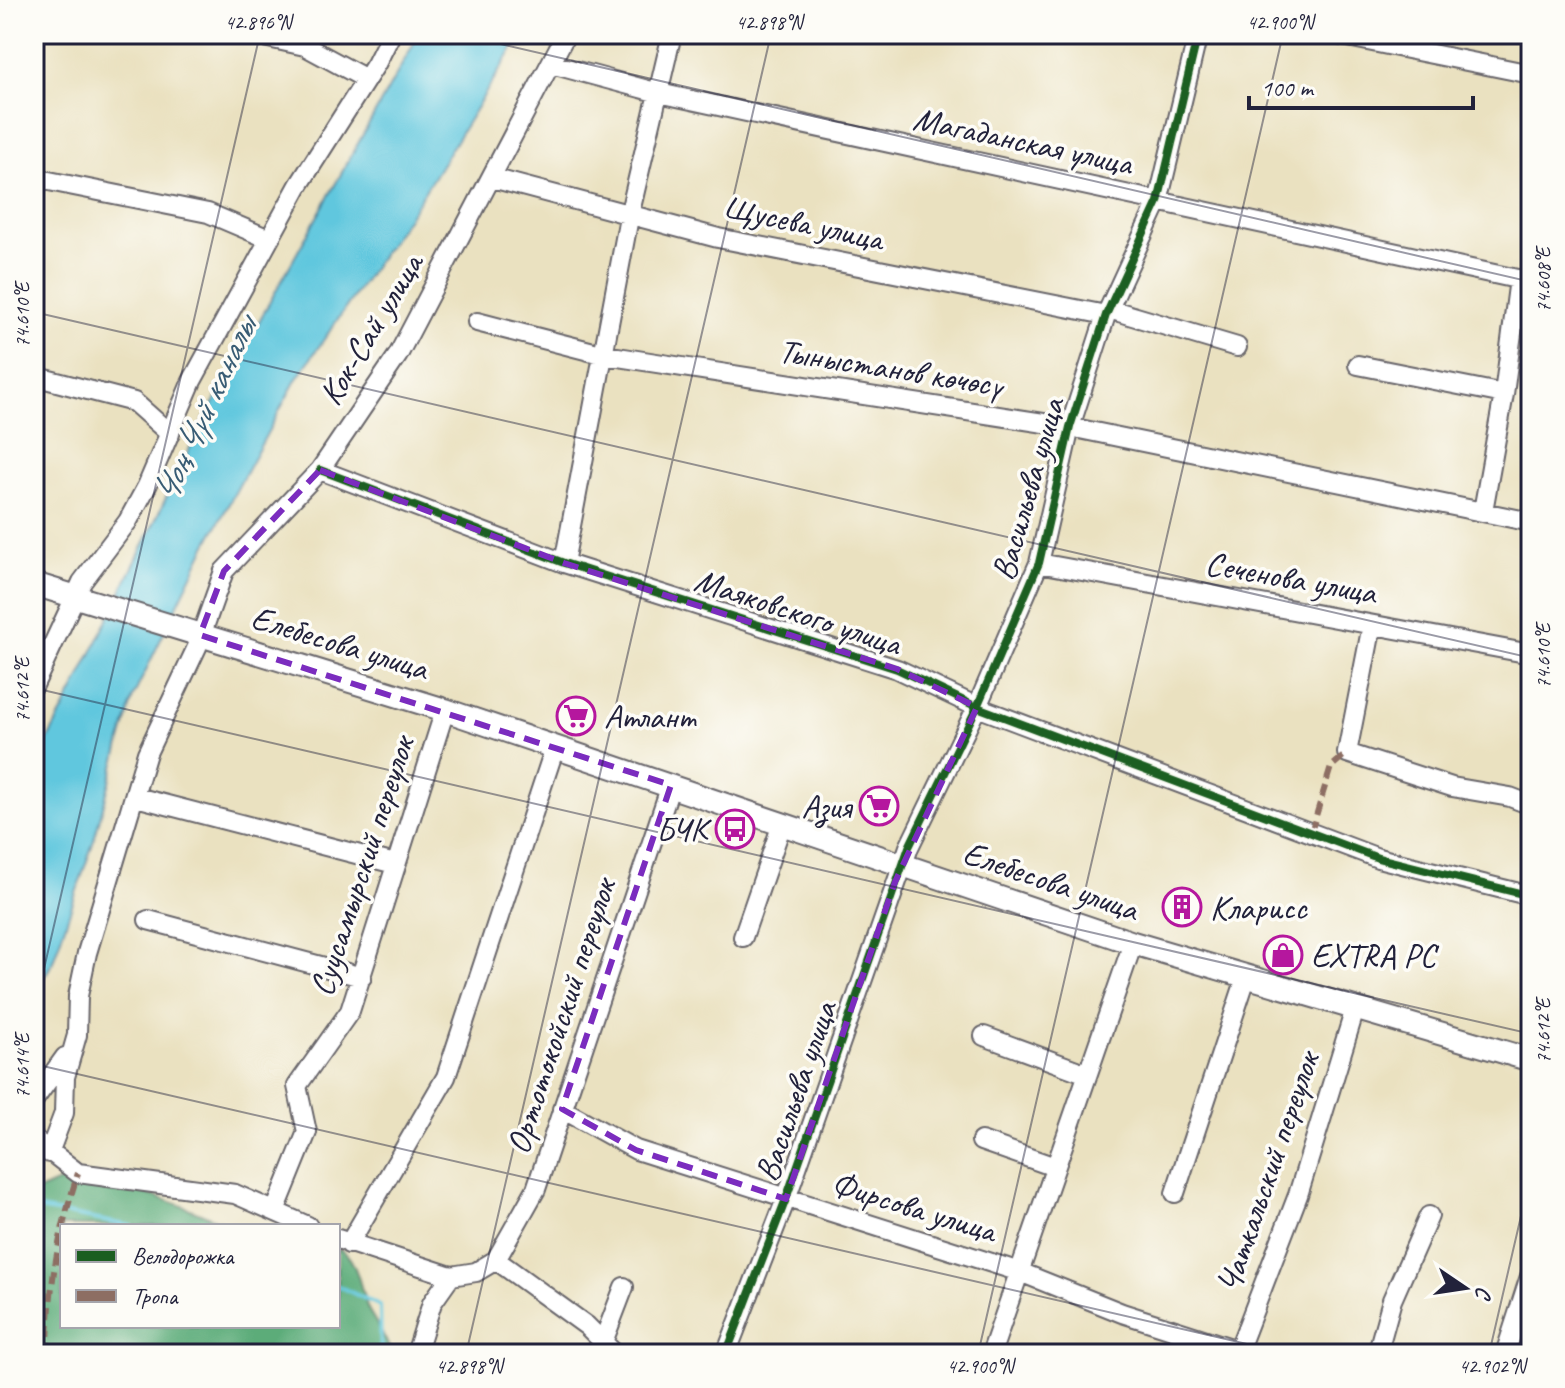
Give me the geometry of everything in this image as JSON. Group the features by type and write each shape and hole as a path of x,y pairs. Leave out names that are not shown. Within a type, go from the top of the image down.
{"main road":[{"name":"Елебесова улица","path":"34,584 445,710 1133,943 1531,1060"}],"street":[{"path":"250,34 305,46 366,79"},
{"path":"34,685 74,596 128,521 192,381 269,239 391,34"},
{"name":"Кок-Сай улица","path":"49,1153 64,1113 65,1077 77,1035 78,996 87,953 147,753 192,633 224,571 320,470 398,355 566,34"},
{"path":"564,563 630,212 672,34"},
{"name":"Васильева улица","path":"726,1354 786,1199 902,865 977,707 1039,563 1070,427 1107,312 1158,202 1198,34"},
{"path":"1333,34 1531,74"},
{"name":"Магаданская улица","path":"551,64 659,93 1525,280"},
{"path":"34,178 208,213 269,239"},
{"name":"Щусева улица","path":"492,178 630,212 729,241 1107,312 1237,347"},
{"path":"1483,511 1525,280"},
{"name":"Тыныстанов көчөсү","path":"477,322 605,355 1070,427 1531,522"},
{"path":"1358,365 1504,394"},
{"path":"34,376 134,402 170,434"},
{"name":"Маяковского улица","path":"320,470 564,563 897,669 977,707 1378,858 1531,896"},
{"name":"Сеченова улица","path":"1039,563 1531,654"},
{"path":"1372,625 1347,753 1452,787 1510,797 1531,805"},
{"name":"Суусамырский переулок","path":"275,1211 307,1132 297,1086 350,1011 445,710"},
{"path":"555,747 446,1077 343,1241 451,1276 476,1272 496,1260 609,1348 624,1287"},
{"name":"Ортотокойский переулок","path":"496,1260 536,1189 671,785"},
{"path":"136,797 395,864"},
{"path":"743,937 782,824"},
{"path":"148,920 362,977"},
{"path":"991,1354 1133,943"},
{"path":"1175,1193 1246,978"},
{"name":"Чаткальский переулок","path":"1242,1353 1298,1195 1355,1009"},
{"path":"34,1100 77,1035"},
{"path":"984,1036 1087,1074"},
{"name":"Фирсова улица","path":"562,1109 636,1150 1020,1272 1122,1313 1242,1353"},
{"path":"34,1139 78,1173 235,1194 304,1224"},
{"path":"981,1141 1055,1167"},
{"path":"1377,1354 1392,1300 1429,1216"},
{"path":"1505,1354 1524,1319 1531,1273"},
{"path":"416,1351 432,1303 451,1276"}],"highlighted area":[{"path":"320,470 564,563 897,669 977,707 895,882 786,1199 636,1150 562,1109 671,785 200,635 224,571"}],"green space":[{"path":"65,1179 108,1184 172,1202 227,1224 60,1224 60,1328 340,1328 340,1249 354,1266 368,1309 391,1354 34,1354 34,1193"}],"water":[{"path":"419,34 522,34 415,207 296,380 205,548 133,697 94,840 52,964 34,993 34,765 74,690 200,427"}],"waterway":[{"path":"34,1208 120,1224"},
{"path":"340,1287 380,1306 381,1354"}],"marked path":[{"path":"1311,832 1331,767 1347,753"},
{"path":"64,1224 78,1173"},
{"path":"48,1354 50,1307 60,1242"},
{"path":"416,1354 417,1347"}],"cycle path":[{"path":"726,1354 786,1199 909,847 977,707 1039,563 1070,427 1106,315 1158,202 1198,34"},
{"path":"320,470 564,563 897,669 977,707 1378,858 1531,896"}],"place":[{"name":"Атлант","path":"576,716"},
{"name":"Азия","path":"879,806"},
{"name":"БЧК","path":"735,829"},
{"name":"Кларисс","path":"1182,907"},
{"name":"EXTRA PC","path":"1283,955"}],"water label":[{"name":"Чоң Чүй каналы","path":"203,409"}]}
